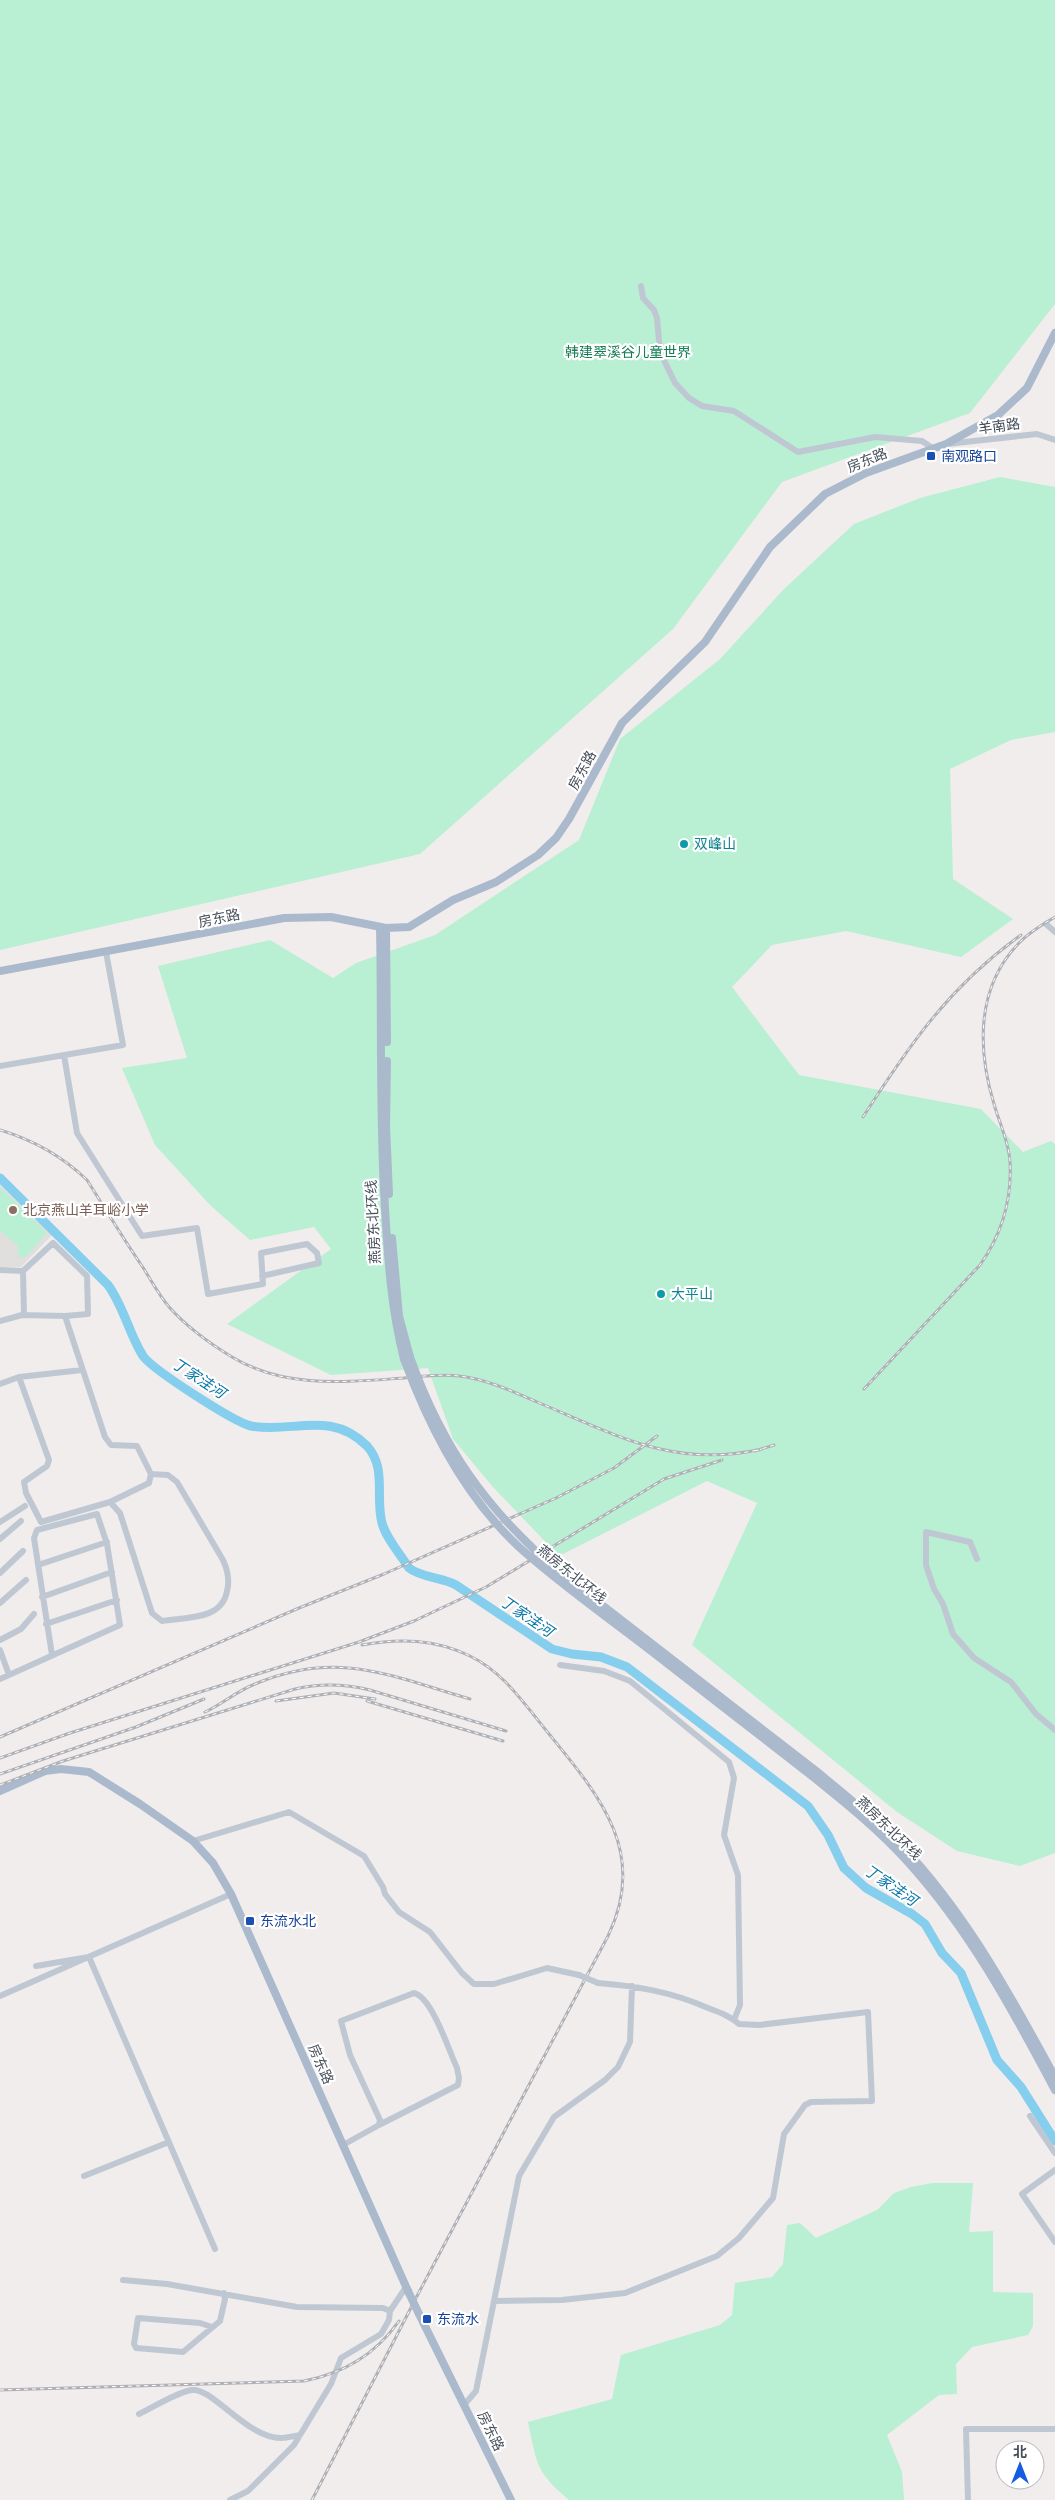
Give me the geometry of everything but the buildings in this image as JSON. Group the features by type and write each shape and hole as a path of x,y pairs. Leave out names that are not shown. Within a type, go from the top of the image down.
{"main road":[{"name":"房东路","path":"0,971 284,918 331,917 383,927 403,928 417,923 453,900 496,882 538,855 556,838 569,819 622,723 705,642 770,547 825,494 866,473 946,444 980,426 1013,402 1027,388 1055,333"},
{"name":"燕房东北环线","path":"383,927 386,1126 391,1229 399,1316 407,1358 428,1419 441,1443 479,1501 518,1546 594,1608 817,1780 850,1807 907,1861 953,1917 992,1975 1055,2090"},
{"name":"燕房东北环线","path":"407,1358 432,1412 455,1453 485,1499 524,1542 558,1571 820,1774 912,1857 958,1915 998,1972 1055,2077"},
{"name":"房东路","path":"0,1791 45,1771 88,1772 140,1804 193,1841 213,1863 231,1894 407,2289 511,2500"}],"street":[{"path":"641,286 643,298 654,310 657,318 660,352 664,363 675,384 689,398 702,406 734,411 798,452 875,437 922,441 934,449"},
{"name":"羊南路","path":"946,444 1037,434 1055,440"},
{"path":"1046,924 1055,932"},
{"path":"0,1066 123,1044 106,952"},
{"path":"64,1055 77,1133 142,1236 197,1228 208,1294 263,1284 262,1276 261,1253 306,1244 317,1253 319,1262 262,1276"},
{"path":"0,1270 23,1271 53,1243 87,1276 88,1314 65,1316 24,1315 0,1321"},
{"path":"23,1271 24,1315"},
{"path":"19,1377 49,1460 47,1466 24,1482 26,1493 41,1522 110,1502 145,1487 149,1483 151,1474 136,1445 109,1444 65,1316"},
{"path":"0,1384 19,1377 82,1370"},
{"path":"110,1502 120,1514 152,1613 162,1621 197,1616 218,1610 226,1599 228,1587 227,1570 223,1560 177,1482 168,1475 151,1474"},
{"path":"0,1522 25,1506"},
{"path":"0,1679 120,1625 107,1542 97,1514 37,1530 34,1538 52,1655"},
{"path":"0,1539 21,1521"},
{"path":"977,1559 970,1542 926,1532 926,1565 934,1590 943,1604 953,1634 974,1658 1011,1682 1036,1714 1055,1730"},
{"path":"38,1565 107,1542"},
{"path":"0,1572 23,1551"},
{"path":"42,1597 112,1572"},
{"path":"0,1603 26,1580"},
{"path":"46,1624 117,1600"},
{"path":"0,1640 21,1629 34,1614"},
{"path":"0,1650 10,1675"},
{"path":"560,1665 604,1671 630,1681 730,1762 734,1778 724,1835 738,1875 740,2005 734,2020"},
{"path":"193,1841 289,1812 364,1856 384,1887 384,1894 399,1912 430,1932 462,1973 474,1984 494,1984 547,1968 579,1975 598,1983 652,1989 686,1998 734,2020 738,2024 759,2025 868,2012 872,2101 811,2102 805,2105 784,2134 773,2198 739,2238 717,2256 625,2293 562,2300 494,2301"},
{"path":"0,1996 231,1894"},
{"path":"36,1966 89,1957"},
{"path":"89,1957 216,2249"},
{"path":"464,2405 476,2391 519,2176 554,2117 605,2080 618,2067 630,2042 632,1986"},
{"path":"343,2145 458,2085 457,2068 432,2011 424,1997 420,1994 414,1993 342,2021 350,2054 380,2120 379,2125"},
{"path":"1030,2116 1055,2153"},
{"path":"84,2176 169,2142"},
{"path":"1055,2170 1022,2194 1055,2242"},
{"path":"123,2280 167,2284 297,2307 384,2308 390,2311"},
{"path":"230,2500 248,2492 294,2444 331,2384 340,2358 381,2334 389,2320 390,2311 407,2289"},
{"path":"212,2327 200,2323 138,2318 134,2344 136,2348 183,2352 212,2327 222,2317 224,2293"},
{"path":"139,2414 192,2390 203,2391 239,2421 263,2434 281,2438 300,2435"},
{"path":"968,2500 966,2429 1055,2430"}],"shaded area":[{"name":"北京燕山羊耳峪小学","path":"0,1185 52,1235 21,1267 0,1267"}],"green space":[{"name":"韩建翠溪谷儿童世界","path":"0,0 1055,0 1055,304 970,413 782,482 673,629 420,854 0,950"},
{"path":"1000,477 1055,487 1055,732 1011,740 950,769 953,879 1013,919 961,957 846,931 772,945 732,987 799,1075 981,1109 1023,1152 1051,1141 1055,1144 1055,1853 1020,1866 957,1851 897,1812 692,1645 757,1503 707,1481 559,1556 492,1486 453,1439 428,1368 331,1375 227,1324 331,1249 314,1227 250,1240 211,1206 155,1145 122,1068 187,1058 158,966 270,940 333,978 356,963 435,935 579,840 620,739 720,659 784,589 854,524 920,498"},
{"name":"北京燕山羊耳峪小学","path":"0,1187 47,1233 25,1257 18,1257 18,1246 0,1231"},
{"path":"933,2183 973,2183 969,2232 993,2231 993,2292 1033,2293 1033,2326 1028,2335 972,2347 956,2364 957,2394 939,2395 887,2435 902,2472 904,2500 569,2500 543,2474 536,2457 528,2422 612,2399 621,2355 720,2325 732,2315 735,2283 772,2277 783,2264 787,2225 800,2223 816,2238 877,2210 894,2193 911,2187"}],"waterway":[{"name":"丁家洼河","path":"0,1178 108,1285 114,1293 143,1356 177,1383 212,1406 251,1426 266,1428 310,1425 339,1428 353,1435 367,1446 373,1455 379,1473 380,1513 384,1529 409,1568 420,1574 456,1585 552,1649 572,1654 601,1657 627,1667 808,1806 828,1835 844,1868 866,1888 912,1914 925,1924 942,1953 961,1973 997,2060 1021,2087 1055,2141"}],"railway":[{"path":"864,1389 980,1265 1000,1229 1009,1190 1010,1162 1006,1140 988,1083 983,1039 984,1018 988,997 995,977 1006,958 1025,937 1055,917"},
{"path":"863,1117 897,1065 952,996 995,955 1021,935"},
{"path":"0,1130 24,1139 57,1156 87,1180 159,1294 170,1308 191,1329 207,1341 252,1367 294,1379 338,1382 452,1375 499,1386 620,1437 673,1452 701,1455 730,1454 762,1449"},
{"path":"0,1737 299,1608 384,1574 556,1498 614,1468 657,1436"},
{"path":"755,1451 774,1445"},
{"path":"0,1758 70,1733 359,1642 414,1621 486,1587 664,1479 722,1460"},
{"path":"312,2500 417,2296 608,1936 619,1905 623,1876 620,1849 611,1824 598,1800 564,1752 520,1698 493,1670 457,1650 430,1643 390,1641 362,1645"},
{"path":"205,1712 255,1684 285,1674 312,1668 338,1667 364,1670 389,1675 470,1699"},
{"path":"0,1785 63,1761 295,1689 314,1686 342,1685 370,1690 506,1731"},
{"path":"276,1701 334,1693 375,1699"},
{"path":"0,1774 136,1727 204,1699"},
{"path":"367,1701 503,1741"},
{"path":"0,2390 304,2381 319,2378 358,2361 380,2344 399,2321"}],"place":[{"name":"南观路口","path":"931,456"},
{"name":"双峰山","path":"684,844"},
{"name":"北京燕山羊耳峪小学","path":"13,1210"},
{"name":"大平山","path":"661,1294"},
{"name":"东流水北","path":"250,1921"},
{"name":"东流水","path":"427,2319"}]}
